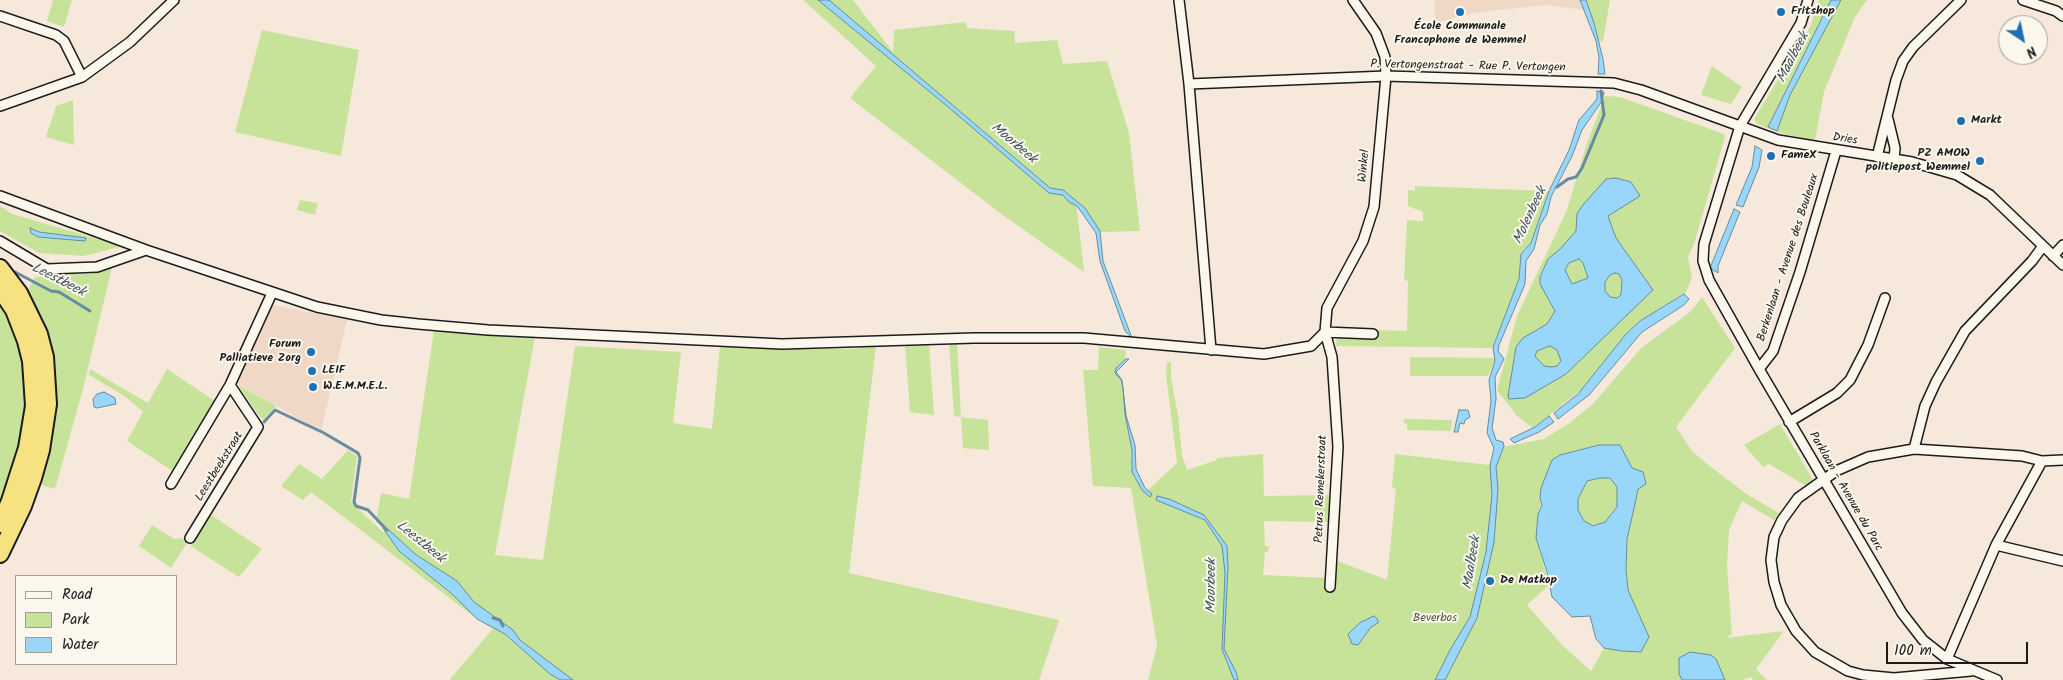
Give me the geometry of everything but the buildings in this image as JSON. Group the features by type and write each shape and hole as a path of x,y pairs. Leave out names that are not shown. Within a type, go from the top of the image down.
{"highway":[{"path":"0,268 19,293 39,334 45,357 48,404 41,450 33,478 23,506 0,554"},
{"path":"0,290 14,310 32,361 34,406 27,448 10,501 0,524"}],"street":[{"path":"0,106 82,77 130,42 174,0"},
{"path":"1179,0 1189,84 1212,350"},
{"name":"Winkel","path":"1325,332 1327,308 1363,241 1374,208 1386,76 1384,57 1376,33 1353,0"},
{"name":"Parklaan - Avenue du Parc","path":"1808,0 1801,23 1740,126 1704,244 1703,261 1709,280 1759,369 1902,614 1923,640 1947,659 1997,680"},
{"path":"1877,157 1896,80 1903,61 1913,47 1961,0"},
{"path":"2023,0 2056,11 2063,16"},
{"path":"0,16 56,35 64,41 82,77"},
{"name":"P. Vertongenstraat - Rue P. Vertongen","path":"1189,84 1386,76 1614,83 1641,90 1740,126"},
{"path":"1888,116 1895,148 1894,159"},
{"name":"Dries","path":"1740,126 1778,140 1836,152 1894,159 1937,167 1970,181 1996,200 2063,265"},
{"name":"Berkenlaan - Avenue des Bouleaux","path":"1759,369 1772,351 1836,152"},
{"path":"0,196 146,250 272,292 350,315 381,320 488,330 782,344 974,338 1084,338 1264,354 1292,351 1311,346 1325,332 1373,334"},
{"path":"0,241 47,269 97,267 146,250"},
{"path":"2053,256 2063,245"},
{"path":"1914,449 1925,406 1936,382 1965,331 2032,261 2043,246"},
{"path":"171,484 230,385 272,292"},
{"path":"1790,422 1837,393 1850,380 1868,345 1885,298"},
{"name":"Petrus Remekerstraat","path":"1325,332 1332,357 1338,447 1330,587"},
{"name":"Leestbeekstraat","path":"190,538 258,427 230,385"},
{"path":"1972,671 1894,678 1863,675 1848,671 1816,652 1796,631 1785,615 1774,582 1771,560 1774,537 1782,520 1798,498 1849,464 1868,457 1914,449 2022,456 2042,461 2063,460"},
{"path":"1947,659 1996,545 2042,461"},
{"path":"1996,545 2063,561"}],"shaded area":[{"name":"École Communale Francophone de Wemmel","path":"1434,0 1580,0 1584,10 1546,5 1473,13 1436,23"},
{"path":"273,305 347,320 321,431 237,384"}],"green space":[{"path":"53,0 72,0 64,27 47,21"},
{"path":"803,0 853,0 893,52 894,30 966,22 967,28 1014,31 1015,43 1057,40 1063,64 1107,61 1129,133 1140,231 1100,232 1085,208 1076,201 1084,272 1004,216 850,98 876,66"},
{"path":"1586,0 1610,0 1603,41 1599,41"},
{"path":"1819,0 1867,0 1855,17 1824,92 1815,140 1811,140 1780,133 1757,124 1754,119 1810,27"},
{"path":"262,30 359,50 341,156 235,132"},
{"path":"1712,66 1742,87 1731,104 1701,95"},
{"path":"1605,96 1620,97 1724,134 1725,137 1694,244 1688,257 1692,278 1686,292 1640,321 1626,334 1586,386 1533,428 1517,416 1497,390 1517,316 1567,210 1586,146"},
{"path":"73,100 74,145 46,137 56,106"},
{"path":"1415,186 1549,191 1531,243 1523,251 1519,279 1492,348 1336,346 1337,336 1373,330 1407,331 1408,281 1404,280 1407,220 1423,221 1423,212 1408,206 1408,190 1415,191"},
{"path":"300,200 318,203 315,215 297,210"},
{"path":"0,206 12,214 122,246 84,256 39,253 0,231"},
{"path":"112,267 83,389 55,489 39,484 51,360 47,332 27,292 34,278 47,274 90,274"},
{"name":"Beverbos","path":"1702,297 1735,348 1676,427 1692,451 1706,463 1745,493 1779,513 1774,520 1742,501 1729,530 1727,566 1732,634 1726,638 1784,631 1756,669 1767,680 1753,680 1751,677 1743,680 1148,680 1157,645 1131,488 1093,486 1083,370 1098,370 1099,347 1126,350 1126,359 1115,370 1123,388 1132,450 1132,472 1141,489 1145,488 1148,490 1177,463 1166,375 1167,362 1171,362 1171,378 1178,415 1182,455 1187,470 1217,460 1217,458 1263,454 1264,496 1333,495 1331,522 1264,521 1265,546 1269,546 1268,552 1265,552 1263,575 1328,578 1335,560 1387,580 1396,489 1392,488 1395,454 1489,465 1502,447 1544,439 1568,424 1592,405 1641,348 1690,312","holes":["1599,445 1620,445 1632,468 1638,489 1627,539 1626,570 1628,590 1642,621 1641,651 1622,651 1604,648 1591,671 1562,645 1527,605 1549,585 1536,538 1538,514 1552,460 1560,455"]},
{"path":"0,301 12,322 23,356 27,385 23,438 0,508"},
{"path":"434,330 535,337 495,555 543,560 575,346 681,352 673,423 712,429 720,346 853,349 876,346 849,573 1059,620 1039,680 450,679 493,629 477,619 311,492 303,500 281,486 299,464 322,479 348,450 357,456 351,502 384,533 384,528 376,522 381,493 409,499"},
{"path":"949,343 957,343 961,417 954,416"},
{"path":"929,344 934,415 910,412 905,345"},
{"path":"1410,357 1494,358 1495,360 1488,376 1410,376"},
{"path":"90,369 148,403 167,369 215,401 174,472 127,441 143,412 126,397 89,375"},
{"path":"238,385 276,406 264,419 259,416"},
{"path":"961,417 988,420 989,450 963,448"},
{"path":"1404,419 1452,420 1451,431 1407,430 1407,424 1404,423"},
{"path":"1780,424 1813,480 1806,486 1769,464 1763,467 1744,445"},
{"path":"1610,478 1617,487 1617,507 1605,522 1593,526 1584,521 1578,510 1578,499 1587,481"},
{"path":"211,515 262,549 239,577 189,545 192,545"},
{"path":"152,525 174,539 182,538 187,543 171,568 139,546"}],"water":[{"path":"818,0 829,0 1050,188 1063,190 1085,208 1100,231 1103,261 1132,338 1125,331 1100,261 1096,233 1077,206 1069,202 1063,195 1049,193"},
{"path":"1580,0 1586,0 1594,23 1605,74 1598,74 1599,57 1596,41"},
{"path":"1831,0 1841,0 1790,95 1777,131 1768,127"},
{"path":"1597,91 1604,92 1602,101 1582,130 1572,156 1551,197 1547,214 1540,225 1534,249 1526,261 1525,284 1499,345 1498,351 1504,359 1495,377 1496,399 1492,428 1496,440 1503,442 1504,446 1496,467 1498,489 1494,542 1477,618 1445,680 1435,680 1470,617 1486,552 1492,495 1490,465 1494,448 1487,433 1491,401 1489,380 1495,361 1493,347 1519,279 1521,254 1531,243 1549,191 1569,150 1579,120 1597,99"},
{"path":"1755,146 1762,150 1759,167 1743,207 1736,205 1752,167"},
{"path":"1616,178 1631,182 1640,196 1608,216 1616,238 1653,290 1566,374 1525,398 1509,399 1516,347 1523,338 1547,324 1555,311 1540,284 1540,277 1548,259 1576,231 1577,214 1582,206 1606,179","holes":["1579,259 1583,263 1588,278 1572,284 1565,270 1569,263","1619,274 1622,280 1621,295 1617,298 1610,297 1605,291 1605,282 1610,275","1550,346 1557,350 1561,361 1557,366 1544,366 1535,356 1537,351"]},
{"path":"1734,209 1740,212 1718,266 1718,273 1710,268"},
{"path":"30,228 39,232 86,238 85,241 38,237 31,233"},
{"path":"1684,294 1689,299 1684,305 1642,332 1589,395 1558,419 1554,413 1578,394 1626,334 1640,321"},
{"path":"1126,359 1129,359 1116,372 1122,380 1123,387 1121,380 1115,373 1116,368"},
{"path":"1123,391 1126,416 1135,445 1136,469 1145,488 1152,494 1150,497 1142,490 1132,472 1132,450 1125,414"},
{"path":"104,392 115,398 116,404 94,407 93,399 97,394"},
{"path":"1459,410 1468,410 1470,417 1465,420 1464,424 1460,423 1458,432 1454,432"},
{"path":"1549,416 1554,422 1539,432 1514,443 1510,439 1535,427"},
{"path":"1599,445 1620,445 1632,468 1643,472 1646,484 1638,489 1627,539 1626,570 1628,590 1649,637 1641,652 1604,648 1596,639 1590,616 1572,617 1552,597 1547,572 1536,538 1538,514 1542,505 1540,498 1541,488 1552,460 1560,455","holes":["1610,478 1617,487 1617,507 1605,522 1593,526 1584,521 1578,510 1578,499 1587,481"]},
{"path":"1157,496 1169,499 1204,515 1227,546 1228,567 1224,649 1238,680 1234,680 1222,649 1225,573 1222,546 1205,520 1156,500"},
{"path":"383,528 389,530 415,554 457,581 474,602 513,630 520,640 573,680 560,680 550,674 505,634 477,619 452,594 399,551"},
{"path":"1374,616 1378,623 1371,627 1358,645 1352,644 1348,634 1361,622"},
{"path":"1690,652 1711,655 1716,659 1725,680 1682,680 1679,674 1679,658"}],"waterway":[{"name":"Molenbeek","path":"1557,187 1568,179 1576,177 1582,168 1604,115 1601,91"},
{"name":"Leestbeek","path":"15,272 51,291 59,292 90,311"},
{"name":"Leestbeek","path":"264,422 275,410 324,433 358,453 360,458 354,502 356,506 368,510 387,530"},
{"name":"Leestbeek","path":"493,618 500,620 503,626"}],"place":[{"name":"École Communale Francophone de Wemmel","path":"1460,12"},
{"name":"Fritshop","path":"1781,12"},
{"name":"Markt","path":"1961,121"},
{"name":"FameX","path":"1771,156"},
{"name":"PZ AMOW politiepost Wemmel","path":"1980,161"},
{"name":"Forum Palliatieve Zorg","path":"311,352"},
{"name":"LEIF","path":"312,371"},
{"name":"W.E.M.M.E.L.","path":"313,387"},
{"name":"De Matkop","path":"1490,581"}],"water label":[{"name":"Maalbeek","path":"1794,58"},
{"name":"Moorbeek","path":"1013,144"},
{"name":"Maalbeek","path":"1473,563"},
{"name":"Moorbeek","path":"1213,586"}]}
